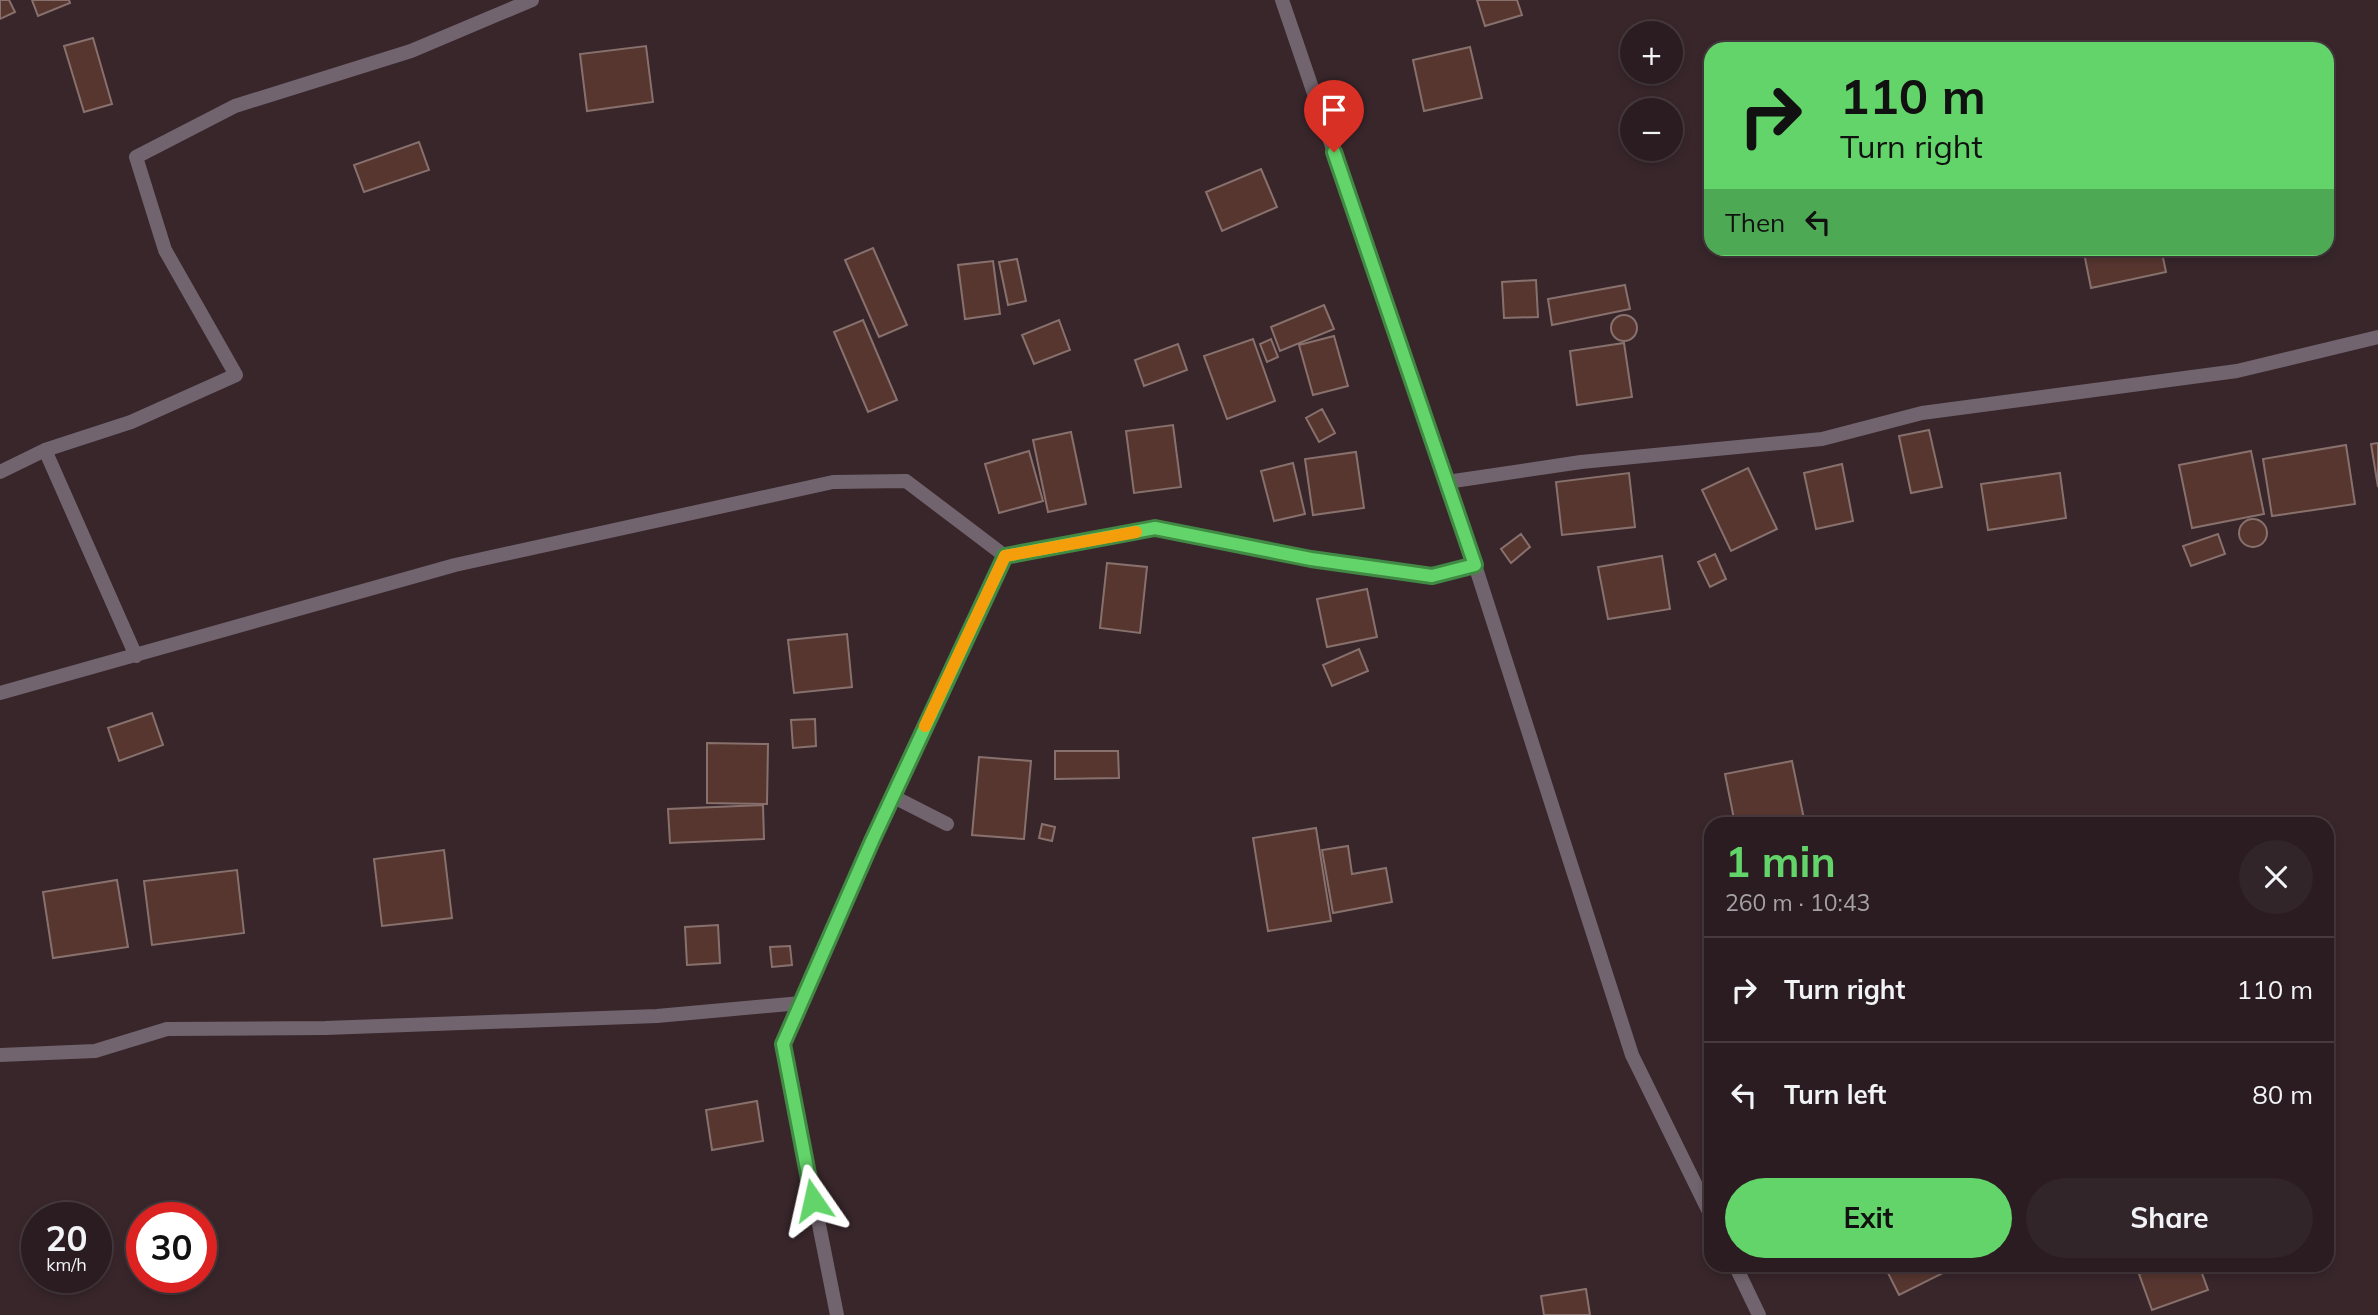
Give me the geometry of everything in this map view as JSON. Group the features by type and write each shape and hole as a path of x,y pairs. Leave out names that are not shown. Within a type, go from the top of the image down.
{"street":[{"path":"0,472 45,450 131,422 236,375 165,250 136,157 235,106 411,51 532,0"},
{"path":"1282,0 1475,565 1632,1055 1704,1202"},
{"path":"1447,482 1581,462 1822,439 1922,413 2237,371 2378,337"},
{"path":"45,450 136,656"},
{"path":"0,693 455,565 832,482 906,481 1005,556 1155,528 1311,559 1432,576 1475,565"},
{"path":"837,1315 783,1044 892,796 1005,556"},
{"path":"892,796 947,824"},
{"path":"0,1055 95,1051 167,1029 325,1028 657,1016 801,1003"},
{"path":"1738,1272 1759,1315"}],"building":[{"path":"0,0 9,0 15,12 0,19"},
{"path":"32,0 69,0 70,3 38,16"},
{"path":"1477,0 1517,0 1522,15 1485,26"},
{"path":"93,38 112,104 84,112 64,46"},
{"path":"646,46 653,102 587,111 580,54"},
{"path":"1470,47 1482,98 1424,111 1413,60"},
{"path":"419,142 429,170 364,192 354,165"},
{"path":"1261,169 1277,207 1222,231 1206,192"},
{"path":"873,248 907,325 879,337 845,260"},
{"path":"2085,256 2163,256 2166,272 2091,288"},
{"path":"1017,259 1026,301 1008,305 999,262"},
{"path":"993,261 1000,314 965,319 958,265"},
{"path":"1536,280 1538,317 1504,318 1502,282"},
{"path":"1625,285 1630,309 1552,325 1548,299"},
{"path":"1324,305 1334,329 1280,351 1271,327"},
{"path":"1624,315 1633,319 1637,328 1633,337 1624,341 1615,337 1611,328 1615,319"},
{"path":"863,320 897,400 868,412 834,332"},
{"path":"1059,320 1070,350 1034,364 1022,335"},
{"path":"1334,336 1348,386 1313,395 1299,345"},
{"path":"1253,339 1275,401 1227,419 1204,356"},
{"path":"1271,339 1278,357 1267,362 1260,344"},
{"path":"1624,343 1632,397 1577,405 1570,351"},
{"path":"1178,344 1187,370 1144,386 1135,360"},
{"path":"1322,409 1335,433 1319,442 1306,418"},
{"path":"1173,425 1181,487 1134,493 1126,431"},
{"path":"1929,430 1942,487 1911,493 1899,436"},
{"path":"1071,432 1086,504 1048,512 1033,440"},
{"path":"2378,443 2378,487 2371,444"},
{"path":"2346,445 2355,504 2272,516 2263,459"},
{"path":"1029,451 1043,501 999,513 985,464"},
{"path":"2251,451 2264,514 2192,528 2179,465"},
{"path":"1356,452 1364,508 1313,515 1305,459"},
{"path":"1293,463 1305,514 1274,521 1261,471"},
{"path":"1842,464 1853,521 1816,529 1804,473"},
{"path":"1748,468 1777,529 1731,551 1702,490"},
{"path":"1629,473 1635,527 1562,535 1556,482"},
{"path":"2060,473 2066,518 1988,530 1981,484"},
{"path":"2253,519 2263,523 2267,533 2263,543 2253,547 2243,543 2239,533 2243,523"},
{"path":"1521,534 1530,547 1511,563 1501,549"},
{"path":"2218,534 2225,554 2191,566 2183,546"},
{"path":"1715,554 1726,579 1710,587 1698,562"},
{"path":"1662,556 1670,609 1608,619 1598,567"},
{"path":"1107,563 1147,567 1140,633 1100,628"},
{"path":"1367,589 1377,637 1327,647 1317,599"},
{"path":"847,634 852,687 794,693 788,640"},
{"path":"1359,649 1368,671 1332,686 1323,665"},
{"path":"152,713 163,745 119,761 108,728"},
{"path":"815,719 816,746 793,748 791,720"},
{"path":"707,743 768,744 767,804 707,803"},
{"path":"1055,751 1118,751 1119,778 1055,779"},
{"path":"979,757 1031,761 1024,839 972,835"},
{"path":"1792,761 1804,817 1734,817 1725,774"},
{"path":"763,805 764,839 670,843 668,809"},
{"path":"1042,824 1055,827 1052,841 1039,838"},
{"path":"1316,828 1331,921 1268,931 1253,838"},
{"path":"1348,846 1352,874 1386,868 1392,902 1333,913 1322,850"},
{"path":"444,850 452,918 382,926 374,859"},
{"path":"237,870 244,933 152,945 144,881"},
{"path":"117,880 128,947 53,958 43,892"},
{"path":"718,925 720,963 687,965 685,927"},
{"path":"790,946 792,965 772,967 770,947"},
{"path":"757,1101 763,1141 712,1150 706,1110"},
{"path":"1888,1272 1945,1272 1899,1295"},
{"path":"2202,1272 2208,1290 2152,1310 2139,1274"},
{"path":"1586,1289 1590,1315 1544,1315 1541,1296"}],"slow traffic":[{"path":"925,726 1005,556 1136,532"}],"route":[{"path":"813,1200 783,1044 872,841 1005,556 1155,528 1311,559 1432,576 1475,565 1334,152"}]}
